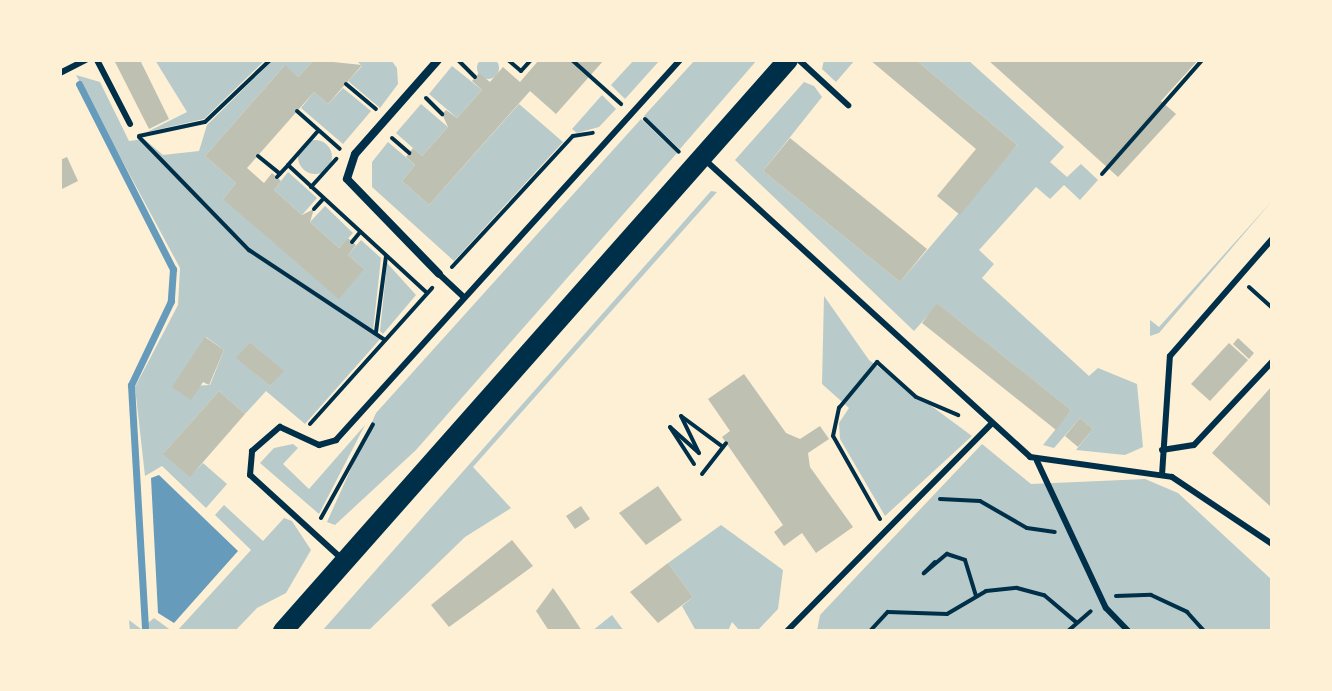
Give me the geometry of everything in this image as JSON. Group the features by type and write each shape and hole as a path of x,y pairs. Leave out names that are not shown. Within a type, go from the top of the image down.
{"main road":[{"path":"283,631 691,155 788,60"}],"street":[{"path":"438,60 355,154 347,179 441,275"}],"lane":[{"path":"60,73 86,60"},
{"path":"97,60 130,124"},
{"path":"345,561 248,467 272,430 331,444 680,60"},
{"path":"799,60 848,105"},
{"path":"691,155 991,424 1037,461 1103,602 1128,631"},
{"path":"1162,475 1170,356 1272,239"},
{"path":"441,275 463,296"},
{"path":"1162,450 1194,445 1272,362"},
{"path":"787,631 885,528 991,424"},
{"path":"1037,461 1162,475 1272,544"}],"path":[{"path":"139,137 205,122 270,60"},
{"path":"448,69 457,60 475,77"},
{"path":"508,60 521,71 531,60"},
{"path":"572,60 625,104 613,116"},
{"path":"1102,174 1202,60"},
{"path":"414,109 432,88"},
{"path":"424,97 442,114"},
{"path":"634,109 691,155"},
{"path":"297,111 342,151"},
{"path":"130,124 249,250 385,340"},
{"path":"300,435 441,275 573,136 604,127"},
{"path":"258,156 278,175 318,130"},
{"path":"382,146 392,134 409,153"},
{"path":"288,165 427,293"},
{"path":"314,209 323,198"},
{"path":"352,242 360,232"},
{"path":"442,254 454,264"},
{"path":"376,332 386,256"},
{"path":"1253,290 1271,307"},
{"path":"885,528 832,428 839,408 877,362 916,397 954,412 980,436"},
{"path":"313,533 374,422 361,411"},
{"path":"694,464 670,427 700,452 681,416 725,445 702,474"},
{"path":"918,496 980,501 1041,533 1068,526"},
{"path":"935,562 947,554 965,560 976,596"},
{"path":"870,631 888,612 947,614 976,596 1030,589 1076,622"},
{"path":"1068,631 1103,602 1151,595 1187,612 1204,631"}],"shaded area":[{"path":"488,57 496,60 499,68 496,76 488,79 480,76 477,68 480,60"},
{"path":"155,60 265,60 204,119 147,132 187,112"},
{"path":"273,60 314,60 298,77 284,66 205,156 236,183 223,199 364,269 348,255 361,240 381,258 373,331 381,338 305,424 266,391 245,414 219,391 164,453 190,476 203,463 227,484 206,508 162,466 145,476 135,387 178,305 180,268 76,75 100,82 129,141 144,139 163,155 199,151 207,125","holes":["206,337 224,350 210,385 173,387","250,342 283,371 270,386 237,358"]},
{"path":"356,60 391,60 397,68 398,84 380,108 348,81 362,66"},
{"path":"634,60 660,60 625,99 611,85"},
{"path":"695,60 757,60 680,149 644,116"},
{"path":"824,60 855,60 836,82 822,69"},
{"path":"916,60 968,60 1064,147 1050,162 1067,177 1081,164 1098,180 1080,200 1064,185 1050,199 1036,187 979,250 994,264 982,278 1089,376 1098,368 1137,384 1143,447 1125,455 1076,450 1093,429 1080,418 1054,448 1043,445 1071,410 938,304 914,331 735,160 804,82 814,86 822,97 763,171 900,282 1017,145"},
{"path":"452,66 482,90 457,118 429,94"},
{"path":"343,88 371,111 343,144 301,108 314,92 328,104"},
{"path":"602,95 616,109 599,127 577,133 572,129"},
{"path":"421,104 448,127 422,156 396,133"},
{"path":"519,104 563,142 454,261 372,187 372,162 388,142 415,165 402,181 429,205"},
{"path":"641,119 677,153 416,450 335,525 327,522 376,413"},
{"path":"315,140 327,145 332,157 327,169 315,174 303,169 298,157 303,145"},
{"path":"288,172 317,198 302,215 274,190"},
{"path":"711,191 717,192 473,467 511,508 465,537 368,631 322,631"},
{"path":"1272,201 1159,333 1150,336 1150,320 1159,327"},
{"path":"325,206 353,233 339,248 310,222"},
{"path":"387,263 416,295 383,334 380,331"},
{"path":"824,296 869,360 972,436 885,516 840,439 839,423 849,408 822,384"},
{"path":"365,425 319,514 260,463 274,448 293,444 298,448 283,464 309,489"},
{"path":"982,444 1031,484 1145,479 1178,493 1272,580 1272,631 817,631 820,615"},
{"path":"224,505 263,541 284,518 292,521 311,550 286,593 257,608 235,631 177,631 251,550 215,515"},
{"path":"721,525 783,570 778,609 757,631 740,631 732,622 728,631 696,631 682,606 693,597 668,563"},
{"path":"612,615 624,631 592,631"},
{"path":"154,618 172,631 130,631 129,620 141,629"}],"water":[{"path":"159,475 238,551 174,623 158,613 151,478"}],"building":[{"path":"114,60 140,60 169,119 149,129"},
{"path":"314,60 362,65 328,104 314,92 247,168 264,183 272,173 281,181 274,190 302,215 314,209 310,222 339,248 348,238 356,245 348,255 364,269 339,299 223,199 236,183 205,156 285,65 298,77"},
{"path":"539,60 604,60 556,114 530,91 429,205 402,181 415,165 406,157 413,148 422,156 448,127 442,114 446,110 457,118 482,90 472,81 479,73 490,82 503,67 520,82"},
{"path":"870,60 916,60 1017,145 960,215 937,196 976,149"},
{"path":"988,60 1198,60 1161,101 1176,114 1118,177"},
{"path":"790,138 927,249 900,282 763,171"},
{"path":"67,157 78,181 60,190 60,160"},
{"path":"937,303 1071,410 1056,430 922,323"},
{"path":"205,337 224,350 209,385 203,382 191,400 172,387"},
{"path":"1238,338 1254,353 1249,359 1233,344"},
{"path":"250,342 284,371 270,386 236,358"},
{"path":"1229,343 1248,360 1210,401 1191,384"},
{"path":"744,374 786,433 800,439 820,426 829,439 808,453 810,467 853,527 816,553 802,533 784,546 774,532 783,525 722,437 730,431 708,399"},
{"path":"1272,386 1272,508 1212,453"},
{"path":"219,391 245,414 190,477 163,454"},
{"path":"1080,418 1093,429 1078,447 1065,436"},
{"path":"658,486 682,520 646,545 619,513"},
{"path":"581,506 590,519 575,529 566,516"},
{"path":"512,540 533,566 449,627 431,605"},
{"path":"668,563 693,597 658,623 630,592"},
{"path":"553,588 582,631 549,631 536,611"}],"waterway":[{"path":"79,84 173,269 171,301 131,385 145,627"}]}
